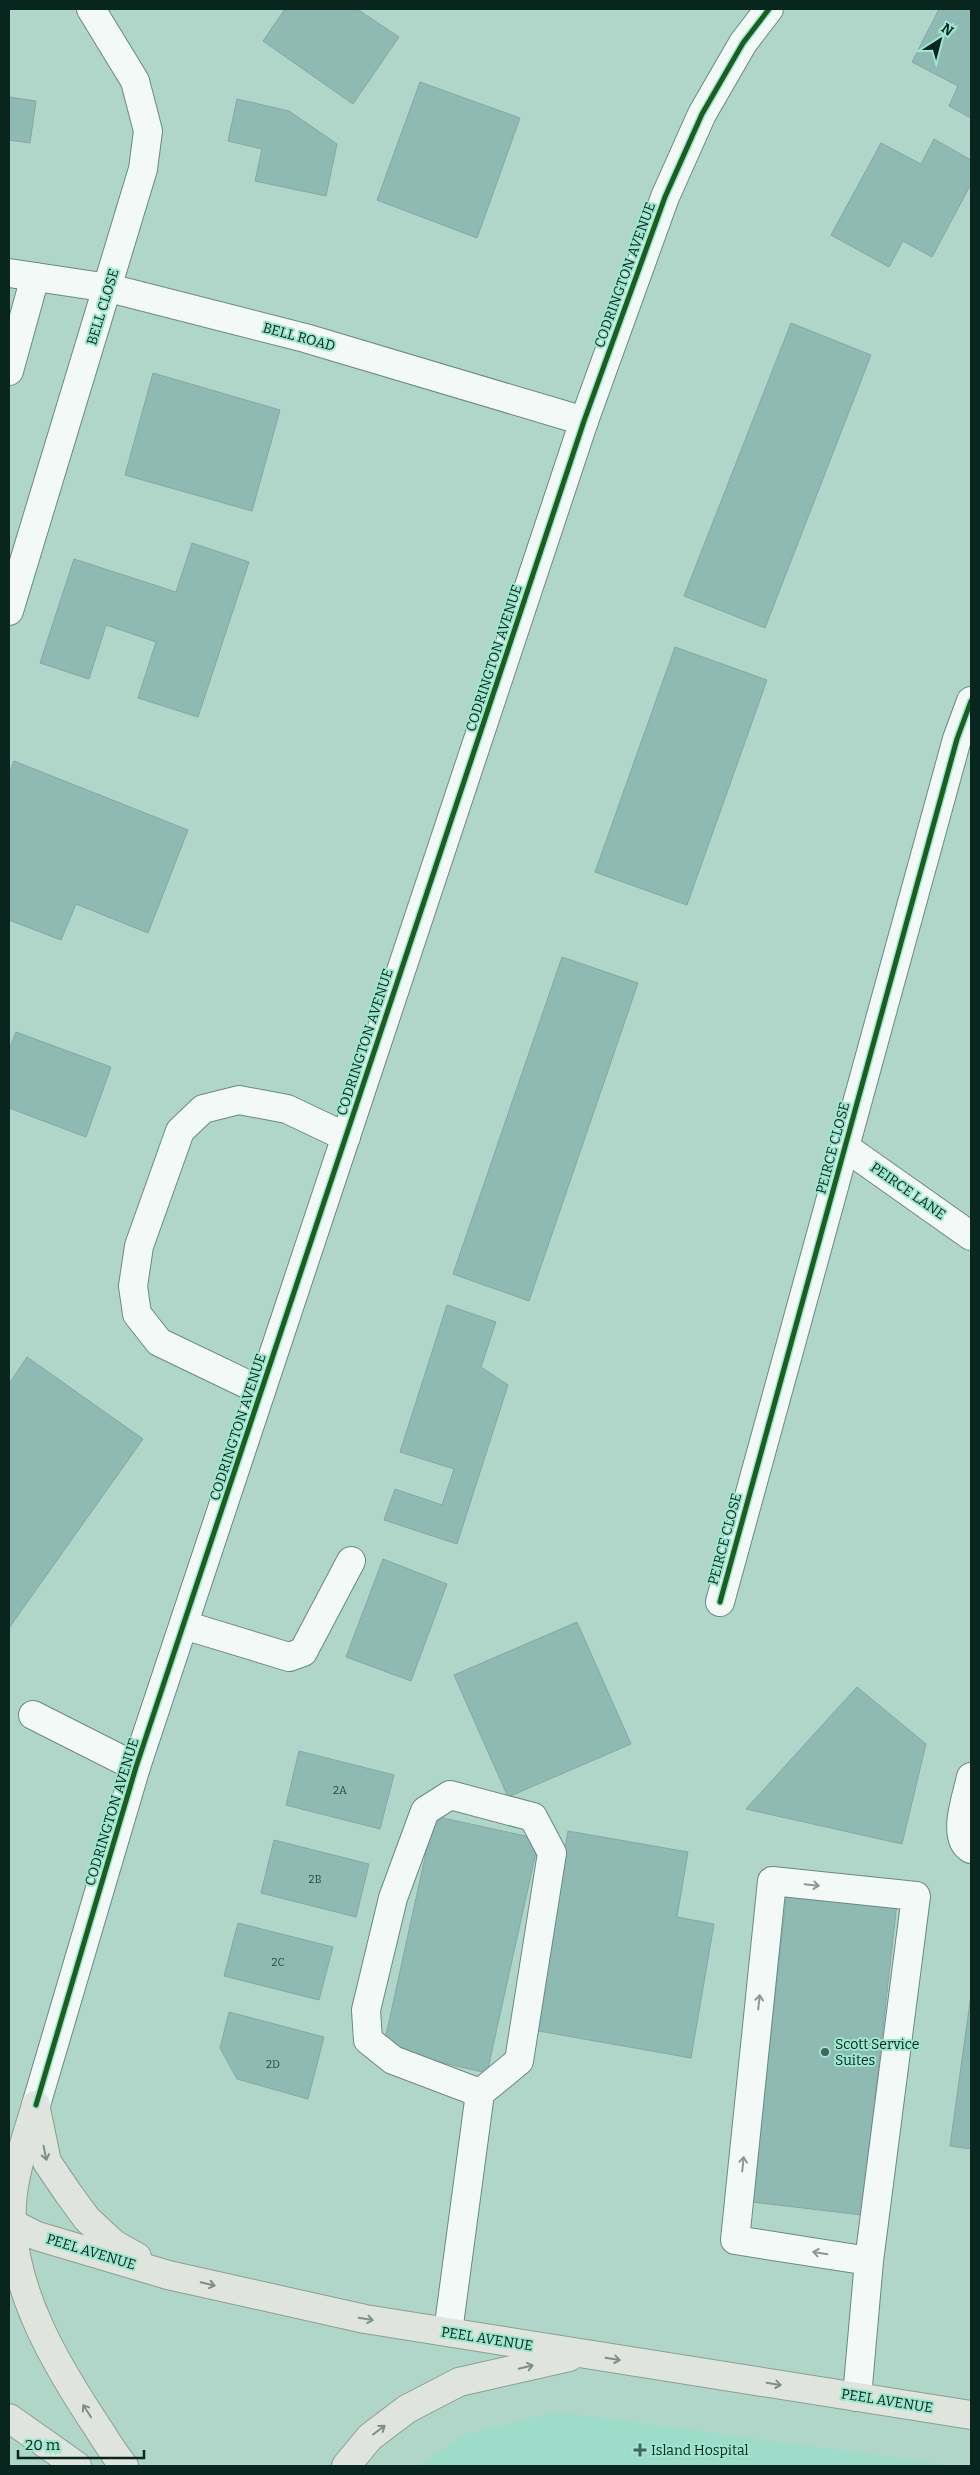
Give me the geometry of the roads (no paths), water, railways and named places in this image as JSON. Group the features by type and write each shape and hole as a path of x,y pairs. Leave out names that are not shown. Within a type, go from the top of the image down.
{"main road":[{"path":"9,2120 36,2105"},
{"path":"9,2155 36,2105"},
{"path":"36,2105 47,2162 87,2219 114,2244 168,2275"},
{"name":"CODRINGTON AVENUE","path":"36,2105 16,2174 10,2222 18,2271 34,2315 68,2382 124,2466"},
{"name":"PEEL AVENUE","path":"10,2222 38,2236 168,2275 365,2319 971,2415"},
{"path":"346,2466 370,2437 407,2409 459,2382 582,2354"},
{"path":"9,2418 77,2466"}],"street":[{"name":"BELL CLOSE","path":"9,611 109,288 143,169 148,132 135,81 91,9"},
{"name":"CODRINGTON AVENUE","path":"36,2105 136,1766 584,421 664,197 702,114 743,43 769,9"},
{"name":"BELL ROAD","path":"22,275 109,288 306,338 584,421"},
{"path":"9,371 22,275"},
{"name":"PEIRCE CLOSE","path":"720,1602 957,739 971,701"},
{"path":"261,1391 158,1342 137,1314 133,1286 139,1246 180,1131 203,1109 239,1100 287,1110 346,1137"},
{"name":"PEIRCE LANE","path":"845,1147 971,1236"},
{"path":"184,1625 289,1657 303,1652 351,1561"},
{"path":"33,1715 136,1766"},
{"path":"971,1777 960,1829 962,1840 971,1849"},
{"path":"448,2332 480,2093 519,2061 552,1852 533,1817 450,1795 425,1811 393,1898 366,2010 368,2040 394,2060 480,2093"},
{"path":"857,2396 869,2261 916,1896 772,1881 735,2240 869,2261"}],"place":[{"name":"Scott Service Suites","path":"825,2052"},
{"name":"Island Hospital","path":"640,2450"}]}
